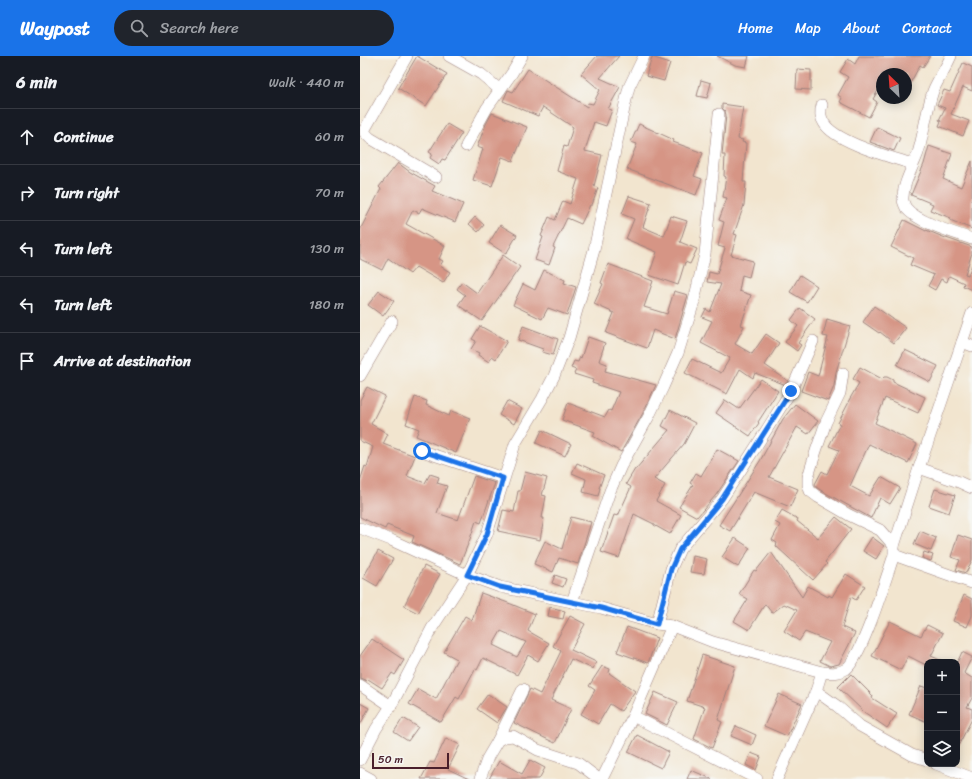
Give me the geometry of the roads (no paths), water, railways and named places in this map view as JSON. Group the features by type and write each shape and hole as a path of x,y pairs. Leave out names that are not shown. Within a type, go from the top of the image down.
{"street":[{"path":"407,56 365,129 365,133 370,138 436,177"},
{"path":"449,56 481,74 500,90"},
{"path":"466,146 487,108 522,56"},
{"path":"951,56 934,90 927,109 917,155 912,164 903,200 906,208 923,220 972,239"},
{"path":"360,760 376,729 391,706 432,628 467,575 487,534 503,478 515,444 554,376 569,338 594,250 629,87 642,57"},
{"path":"822,105 820,112 824,124 836,134 878,153 912,164"},
{"path":"572,602 610,490 663,387 678,353 691,312 705,254 719,114"},
{"path":"360,528 391,540 467,575 500,587 601,608 657,624 672,626 714,642 822,672 835,673 846,669 854,660 872,618 919,468 967,344 972,313"},
{"path":"360,376 392,321"},
{"path":"657,624 671,569 680,549 722,499 750,456 791,391 813,341"},
{"path":"843,373 840,393 826,422 808,477 810,491 849,515 880,530 894,550 972,583"},
{"path":"422,451 503,478"},
{"path":"919,468 972,488"},
{"path":"602,779 634,716 672,626"},
{"path":"777,779 816,691 822,672"},
{"path":"360,685 391,706"},
{"path":"480,779 488,757 498,740 522,689"},
{"path":"816,691 837,706 860,726 912,755 924,759"},
{"path":"634,716 757,779"},
{"path":"498,740 513,736 538,750 578,763 599,779"},
{"path":"944,767 972,778"},
{"path":"360,774 371,779"}]}
